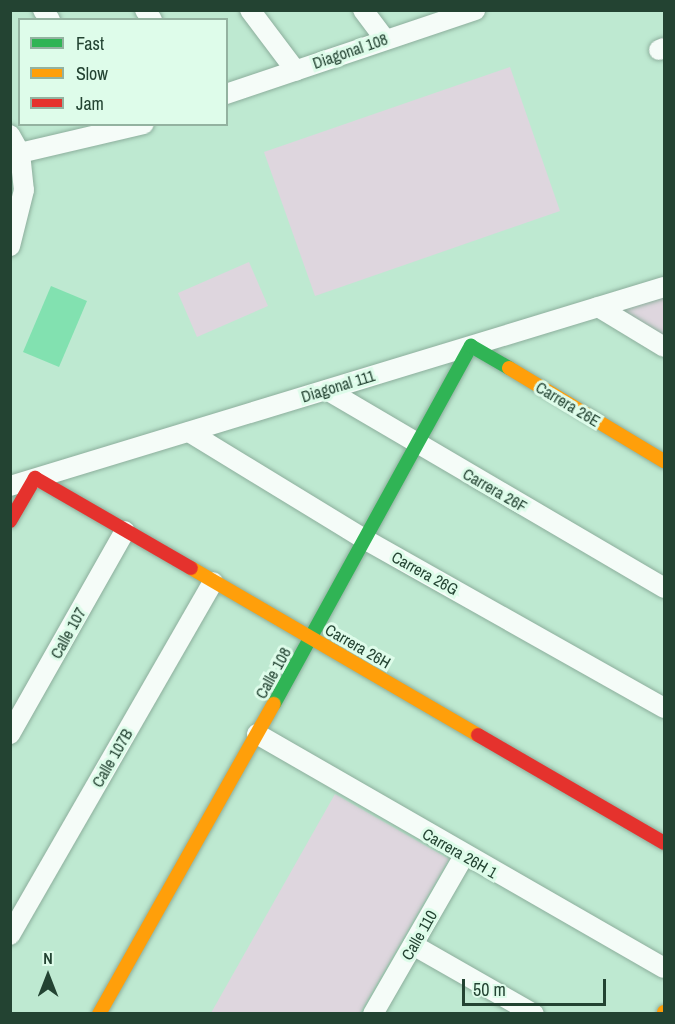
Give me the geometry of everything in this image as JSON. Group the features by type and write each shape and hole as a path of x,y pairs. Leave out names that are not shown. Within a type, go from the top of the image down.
{"street":[{"path":"250,10 296,71"},
{"path":"363,10 386,39"},
{"name":"Diagonal 108","path":"228,93 472,11"},
{"path":"20,153 135,126"},
{"path":"10,135 20,153 10,246"},
{"name":"Diagonal 111","path":"10,486 664,287"},
{"path":"598,307 664,346"},
{"name":"Calle 108","path":"99,1014 419,446 471,346"},
{"name":"Carrera 26E","path":"471,346 664,461"},
{"name":"Carrera 26F","path":"327,390 664,588"},
{"name":"Carrera 26G","path":"189,432 366,540 664,708"},
{"path":"10,521 35,478"},
{"name":"Carrera 26H","path":"35,478 664,843"},
{"name":"Calle 107","path":"10,734 125,531"},
{"name":"Calle 107B","path":"10,935 213,582"},
{"name":"Carrera 26H 1","path":"257,734 464,856 664,968"},
{"name":"Calle 110","path":"373,1014 464,856"},
{"path":"413,945 534,1014"}],"shaded area":[{"path":"510,67 560,211 315,296 264,152"},
{"path":"249,262 268,306 197,337 178,293"},
{"path":"51,286 87,301 59,367 23,352"},
{"path":"664,287 664,347 598,307"},
{"path":"335,794 449,859 360,1013 211,1013"}],"traffic: fast":[{"path":"274,704 471,346 509,368"}],"traffic: slow":[{"path":"509,368 664,461"},
{"path":"191,568 478,735"},
{"path":"99,1014 274,704"}],"traffic: jam":[{"path":"10,521 35,478 191,568"},
{"path":"478,735 664,843"}]}
